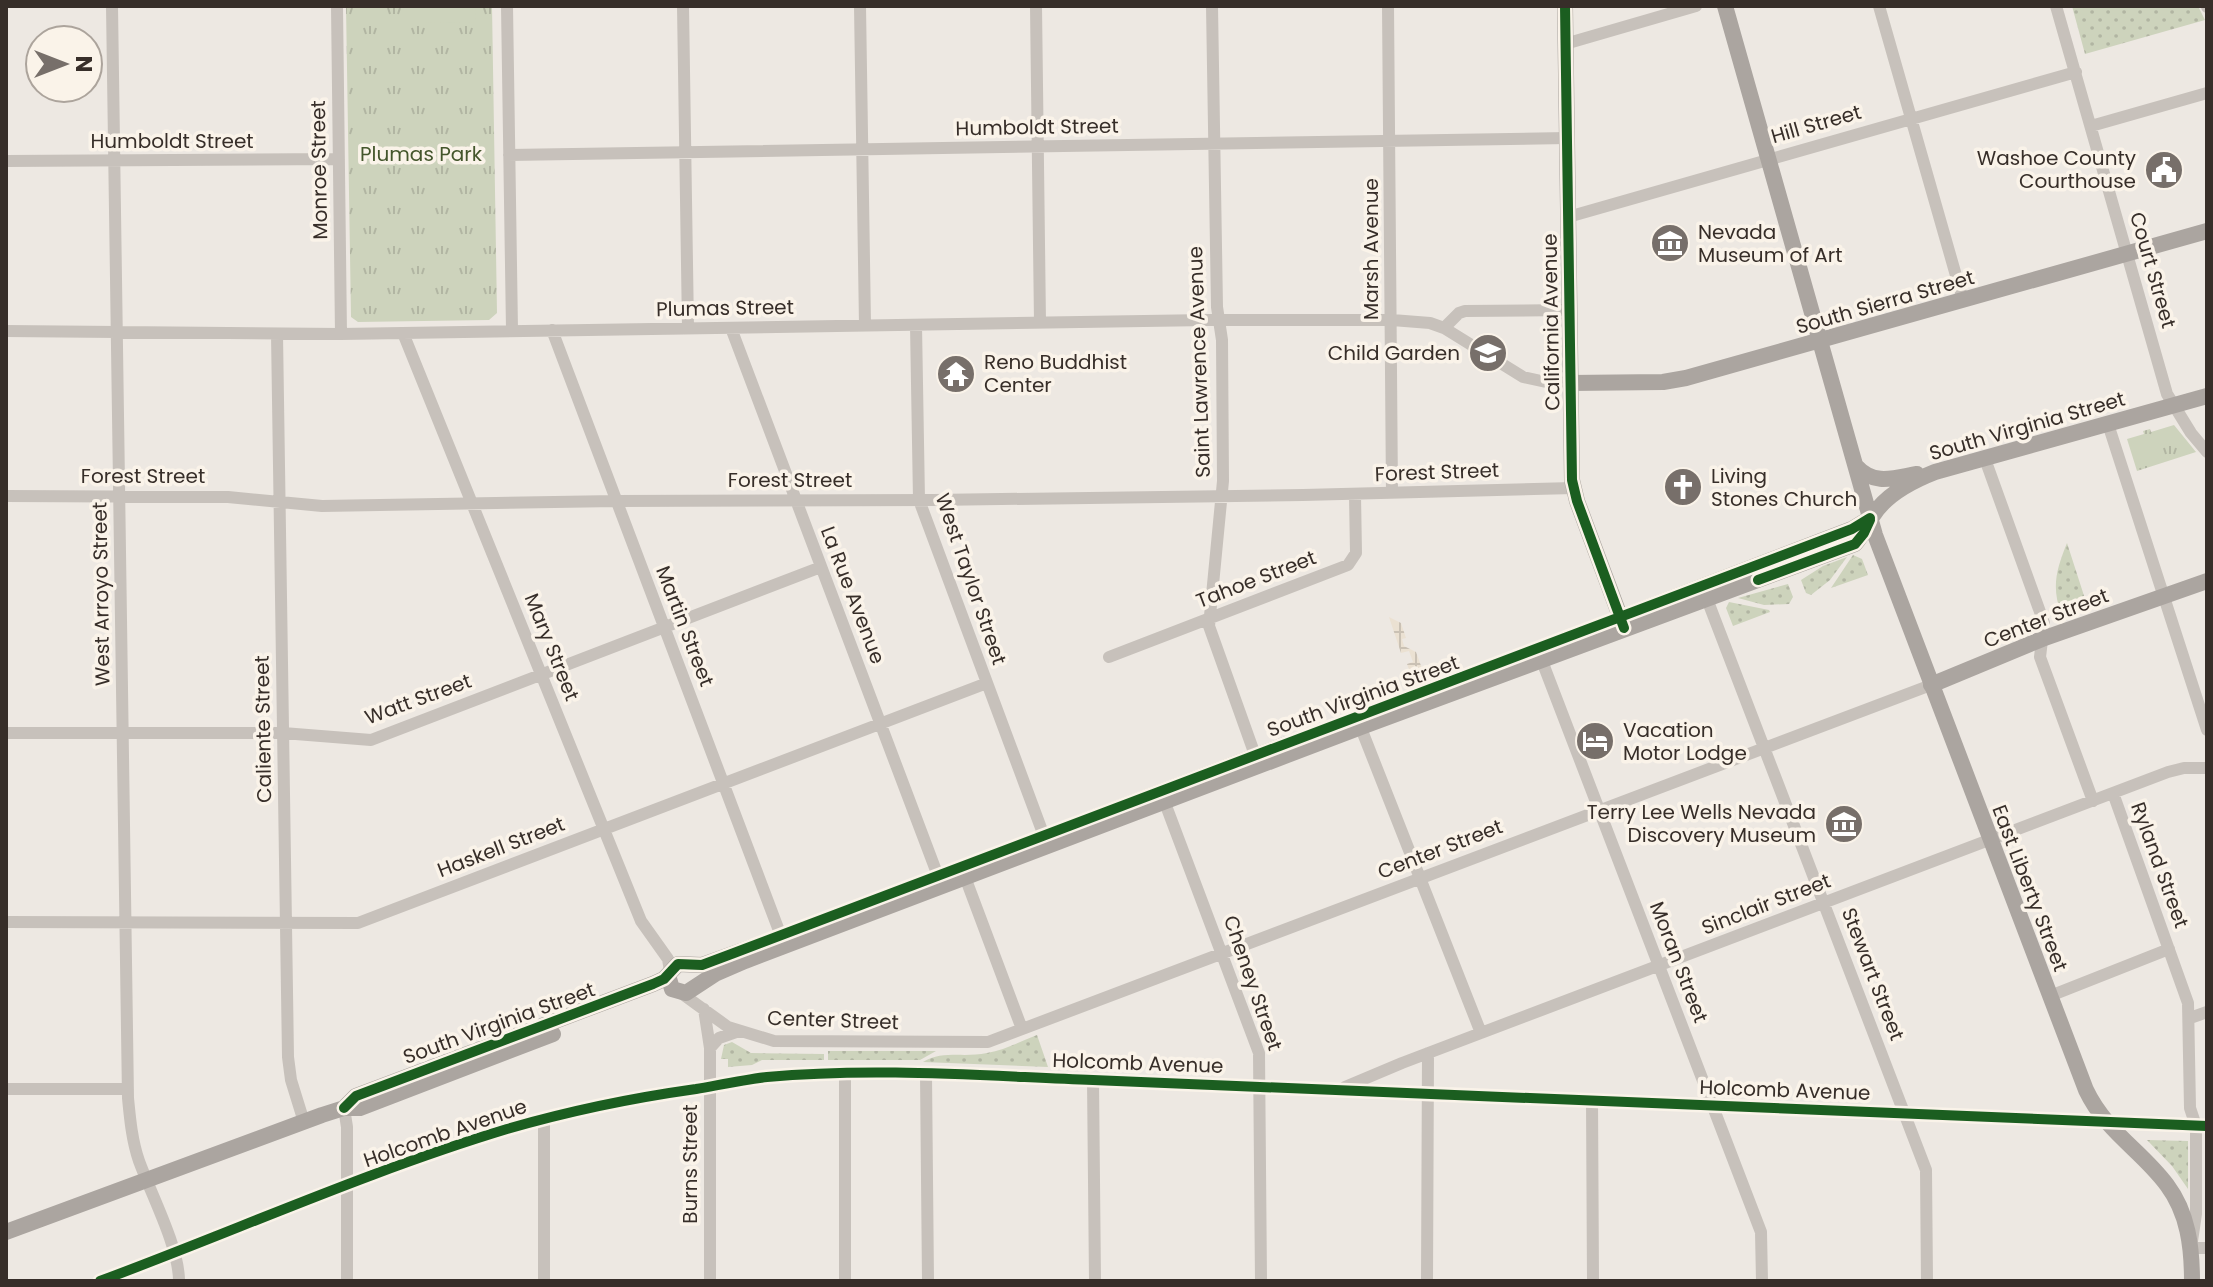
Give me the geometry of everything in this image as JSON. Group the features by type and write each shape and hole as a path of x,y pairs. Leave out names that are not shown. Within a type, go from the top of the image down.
{"main road":[{"name":"California Avenue","path":"1565,6 1574,488 1622,623"},
{"name":"East Liberty Street","path":"1725,6 1870,518 1990,841 2086,1090 2104,1121 2165,1182 2199,1248"},
{"name":"South Sierra Street","path":"1570,383 1674,381 2207,231"},
{"name":"South Virginia Street","path":"6,1232 304,1122 344,1108 360,1108 656,994 684,990 729,967 965,877 1040,843 1622,623 1852,529 1870,518 1898,492 1935,472 2207,396"},
{"path":"1856,466 1869,477 1881,480 1935,472"},
{"name":"South Virginia Street","path":"690,964 702,965 938,876 1165,803 1168,795 1210,779 1255,755 1542,661 1622,623 1707,599 1855,544 1870,518"},
{"path":"1707,599 1711,590 1745,577 1759,565"},
{"name":"Center Street","path":"1931,685 2042,639 2207,581"},
{"path":"678,964 690,964 698,974 684,990 669,984 669,973 678,964"},
{"name":"South Virginia Street","path":"344,1108 356,1096 641,989 669,973"},
{"name":"Ryland Street","path":"2192,1281 2199,1248"}],"street":[{"name":"West Arroyo Street","path":"112,6 128,1089 132,1134 179,1271 179,1281"},
{"name":"Monroe Street","path":"337,6 341,334"},
{"path":"507,6 512,330"},
{"path":"683,6 688,328"},
{"path":"860,6 865,325"},
{"path":"1036,6 1040,323"},
{"name":"Saint Lawrence Avenue","path":"1212,6 1219,320 1222,340 1221,496 1209,619 1255,755"},
{"name":"Marsh Avenue","path":"1388,6 1392,493"},
{"path":"1565,44 1696,6"},
{"path":"1879,6 1963,300"},
{"name":"Court Street","path":"2056,6 2167,394 2207,452"},
{"name":"Hill Street","path":"1568,217 2076,72"},
{"path":"2091,126 2207,93"},
{"name":"Humboldt Street","path":"509,155 1567,138"},
{"name":"Humboldt Street","path":"6,161 339,159"},
{"path":"1444,328 1463,312 1569,310"},
{"name":"Plumas Street","path":"6,331 341,334 1392,320 1430,323 1444,328 1516,374 1534,380 1570,383"},
{"name":"West Taylor Street","path":"916,325 919,500 987,683 1040,843"},
{"name":"La Rue Avenue","path":"731,328 938,876"},
{"name":"Martin Street","path":"552,330 781,936"},
{"name":"Mary Street","path":"403,333 641,921 666,955 669,973"},
{"name":"Caliente Street","path":"277,334 288,1062 304,1122"},
{"path":"2108,424 2207,730"},
{"path":"1985,459 2044,623 2040,657 2093,801"},
{"name":"Forest Street","path":"6,496 245,497 322,506 1355,495 1574,488"},
{"name":"Tahoe Street","path":"1109,657 1352,562 1356,553 1355,495"},
{"name":"Watt Street","path":"6,733 283,733 371,740 821,567"},
{"name":"Stewart Street","path":"1707,599 1926,1170 1927,1281"},
{"name":"Moran Street","path":"1542,661 1761,1232 1762,1281"},
{"name":"Haskell Street","path":"6,922 358,923 987,683"},
{"name":"Center Street","path":"684,990 722,1023 739,1031 784,1042 988,1042 1931,685"},
{"path":"1359,722 1481,1033"},
{"name":"Sinclair Street","path":"1342,1089 1428,1053 2113,793 2176,770 2207,768"},
{"name":"Ryland Street","path":"2113,793 2185,992 2190,1018 2190,1108 2201,1126 2196,1214 2199,1248"},
{"name":"Cheney Street","path":"1165,803 1256,1042 1261,1086 1261,1281"},
{"path":"965,877 1022,1029"},
{"path":"2050,996 2169,949"},
{"name":"Burns Street","path":"704,1009 710,1048 710,1281"},
{"path":"2190,1018 2207,1012"},
{"path":"710,1048 719,1038 739,1031"},
{"path":"1427,1281 1428,1053"},
{"path":"845,1073 845,1281"},
{"name":"Holcomb Avenue","path":"100,1281 449,1148 544,1119 626,1100 764,1078 845,1073 926,1074 2201,1126"},
{"path":"926,1074 928,1281"},
{"path":"1093,1080 1095,1281"},
{"path":"6,1089 128,1089"},
{"path":"1592,1100 1593,1281"},
{"path":"344,1108 347,1127 347,1281"},
{"path":"544,1119 544,1281"}],"green space":[{"name":"Plumas Park","path":"346,6 492,6 497,313 489,320 358,322 351,317"},
{"path":"425,6 476,6 475,22 425,23"},
{"path":"2072,6 2198,6 2205,20 2085,54"},
{"path":"2174,425 2196,452 2137,471 2127,439 2144,434 2143,431 2150,429 2151,432"},
{"path":"2067,543 2087,605 2061,613 2056,577"},
{"path":"1853,555 1862,559 1868,575 1831,588"},
{"path":"1847,557 1830,580 1811,595 1806,593 1801,580 1823,566"},
{"path":"1788,584 1793,597 1789,604 1764,605 1738,598"},
{"path":"1729,602 1770,612 1733,626 1726,608"},
{"path":"1037,1035 1048,1067 923,1062 938,1056 994,1052"},
{"path":"732,1042 751,1053 824,1054 824,1060 762,1060 752,1065 728,1067 728,1059 721,1059 724,1045"},
{"path":"828,1051 936,1051 920,1060 828,1060"},
{"path":"2147,1140 2188,1141 2188,1189 2172,1166"}],"shaded area":[{"path":"1389,617 1401,623 1406,638 1402,639 1404,646 1416,652 1424,674 1412,678 1407,664 1413,662 1409,651 1401,653"}],"cycle path":[{"path":"1565,6 1572,480 1624,628"},
{"path":"344,1108 356,1096 653,984 664,979 678,964 702,965 1852,529 1870,518"},
{"path":"1758,580 1855,544 1870,520"},
{"path":"100,1281 353,1182 507,1129 624,1101 767,1077 930,1073 2207,1126"}],"place":[{"name":"Washoe County Courthouse","path":"2164,170"},
{"name":"Nevada Museum of Art","path":"1670,243"},
{"name":"Child Garden","path":"1488,353"},
{"name":"Reno Buddhist Center","path":"956,374"},
{"name":"Living Stones Church","path":"1683,487"},
{"name":"Vacation Motor Lodge","path":"1595,741"},
{"name":"Terry Lee Wells Nevada Discovery Museum","path":"1844,824"}]}
